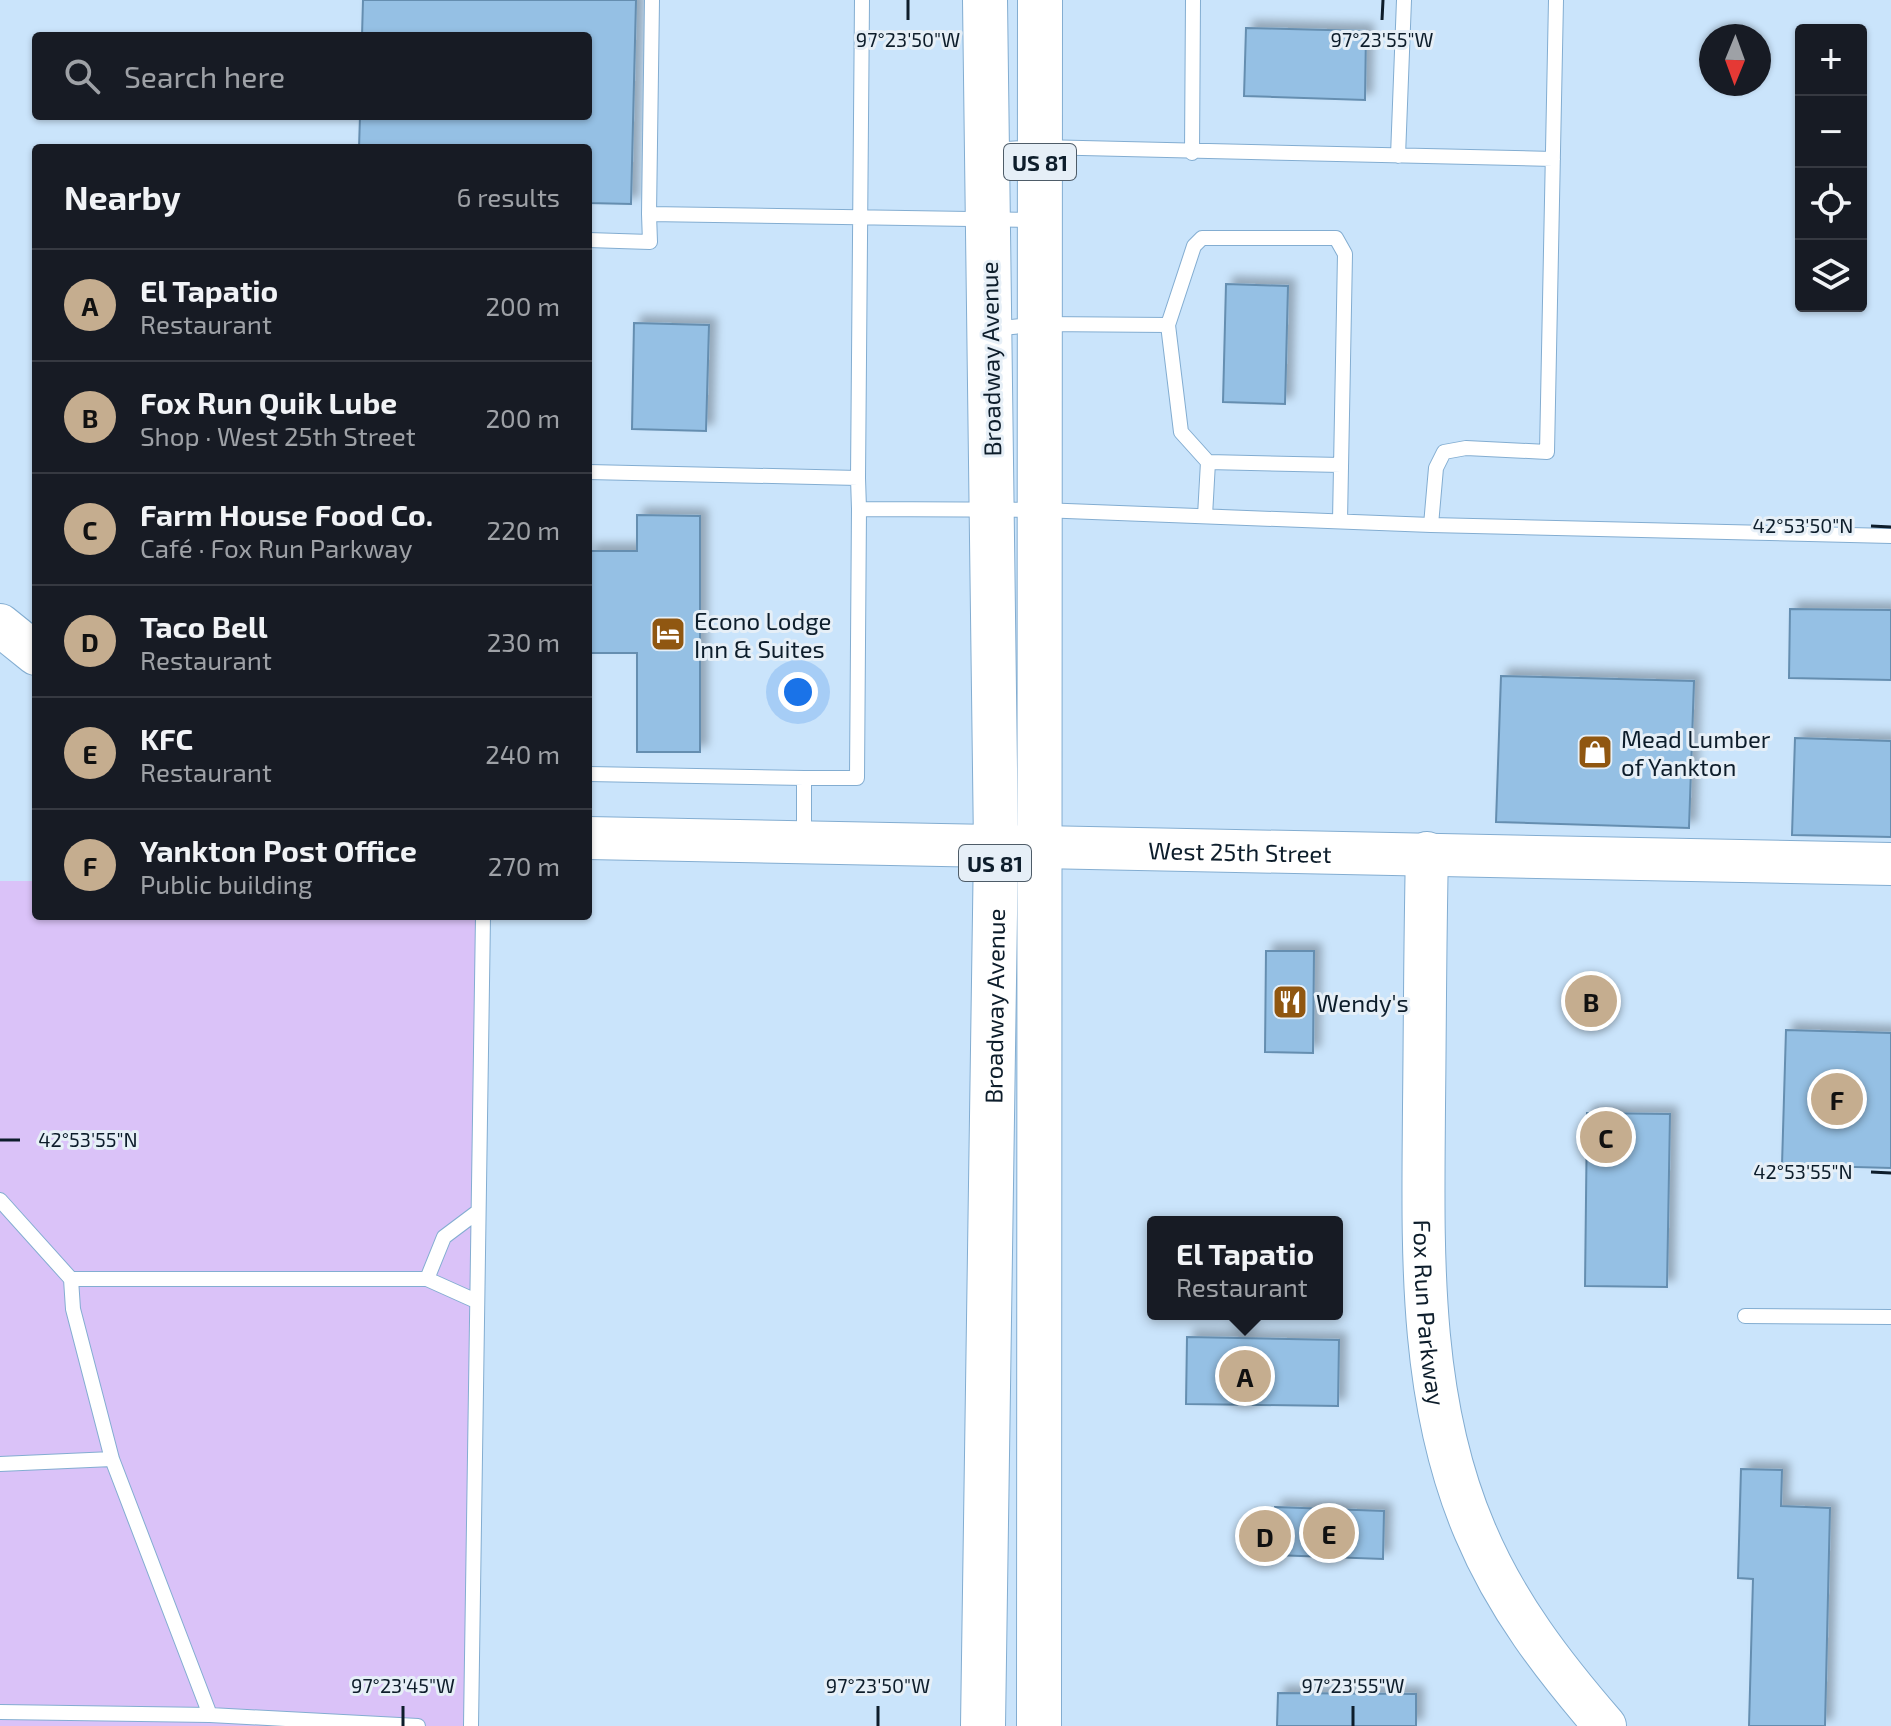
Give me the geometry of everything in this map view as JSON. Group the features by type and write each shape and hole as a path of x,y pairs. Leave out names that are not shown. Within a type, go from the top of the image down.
{"highway":[{"name":"Broadway Avenue","path":"983,1726 996,846 985,0"},
{"name":"Broadway Avenue","path":"1039,1726 1040,0"}],"street":[{"path":"0,625 32,651"},
{"name":"West 25th Street","path":"592,838 1891,864"},
{"name":"Fox Run Parkway","path":"1427,853 1423,1231 1428,1316 1441,1411 1467,1509 1500,1584 1532,1637 1605,1726"}],"lane":[{"path":"592,240 650,242 652,0"},
{"path":"592,774 857,778 862,0"},
{"path":"1192,153 1193,0"},
{"path":"1398,156 1404,0"},
{"path":"1431,525 1436,468 1444,452 1466,448 1547,452 1556,0"},
{"path":"987,150 1040,147 1192,153 1553,159"},
{"path":"649,214 1040,220"},
{"path":"1205,516 1208,462 1181,432 1168,325 1194,246 1202,238 1336,238 1343,245 1345,254 1340,521"},
{"path":"989,329 1041,324 1168,325"},
{"path":"1208,462 1341,465"},
{"path":"592,472 858,478"},
{"path":"859,509 1041,510 1431,525 1891,536"},
{"path":"804,778 804,843"},
{"path":"471,1726 476,1213 483,920"},
{"path":"0,1200 71,1279 73,1309 112,1459 210,1715"},
{"path":"427,1279 444,1237 476,1213"},
{"path":"71,1279 427,1279 476,1301"},
{"path":"1745,1316 1891,1317"},
{"path":"0,1464 112,1459"},
{"path":"0,1712 210,1715 418,1726"}],"shaded area":[{"path":"0,881 32,881 32,920 483,920 469,1726 0,1726"}],"building":[{"path":"363,0 636,0 631,204 592,203 592,144 359,144 360,120 592,120 592,32 362,32"},
{"path":"1246,28 1366,31 1365,100 1244,96"},
{"path":"1226,284 1288,286 1285,404 1223,402"},
{"path":"634,323 709,325 706,431 632,429"},
{"name":"Econo Lodge Inn & Suites","path":"637,515 700,516 700,752 637,752 637,653 592,653 592,551 637,551"},
{"path":"1790,609 1891,610 1891,680 1789,678"},
{"name":"Mead Lumber of Yankton","path":"1501,676 1694,681 1689,828 1496,822"},
{"path":"1795,738 1891,741 1891,837 1792,835"},
{"name":"Wendy's","path":"1266,951 1314,951 1313,1053 1265,1052"},
{"path":"1786,1030 1891,1033 1891,1168 1782,1165"},
{"path":"1587,1113 1670,1114 1667,1287 1585,1286"},
{"path":"1187,1337 1339,1340 1338,1406 1186,1404"},
{"path":"1741,1469 1782,1470 1781,1506 1830,1508 1825,1726 1749,1726 1753,1579 1738,1578"},
{"path":"1275,1507 1384,1511 1383,1559 1274,1555"},
{"path":"1278,1693 1416,1694 1416,1726 1277,1726"}],"place":[{"name":"Econo Lodge Inn & Suites","path":"668,634"},
{"name":"Mead Lumber of Yankton","path":"1595,752"},
{"name":"Fox Run Quik Lube","path":"1591,1001"},
{"name":"Wendy's","path":"1290,1002"},
{"name":"Yankton Post Office","path":"1837,1099"},
{"name":"Farm House Food Co.","path":"1606,1137"},
{"name":"El Tapatio","path":"1245,1376"},
{"name":"KFC","path":"1329,1533"},
{"name":"Taco Bell","path":"1265,1536"}]}
